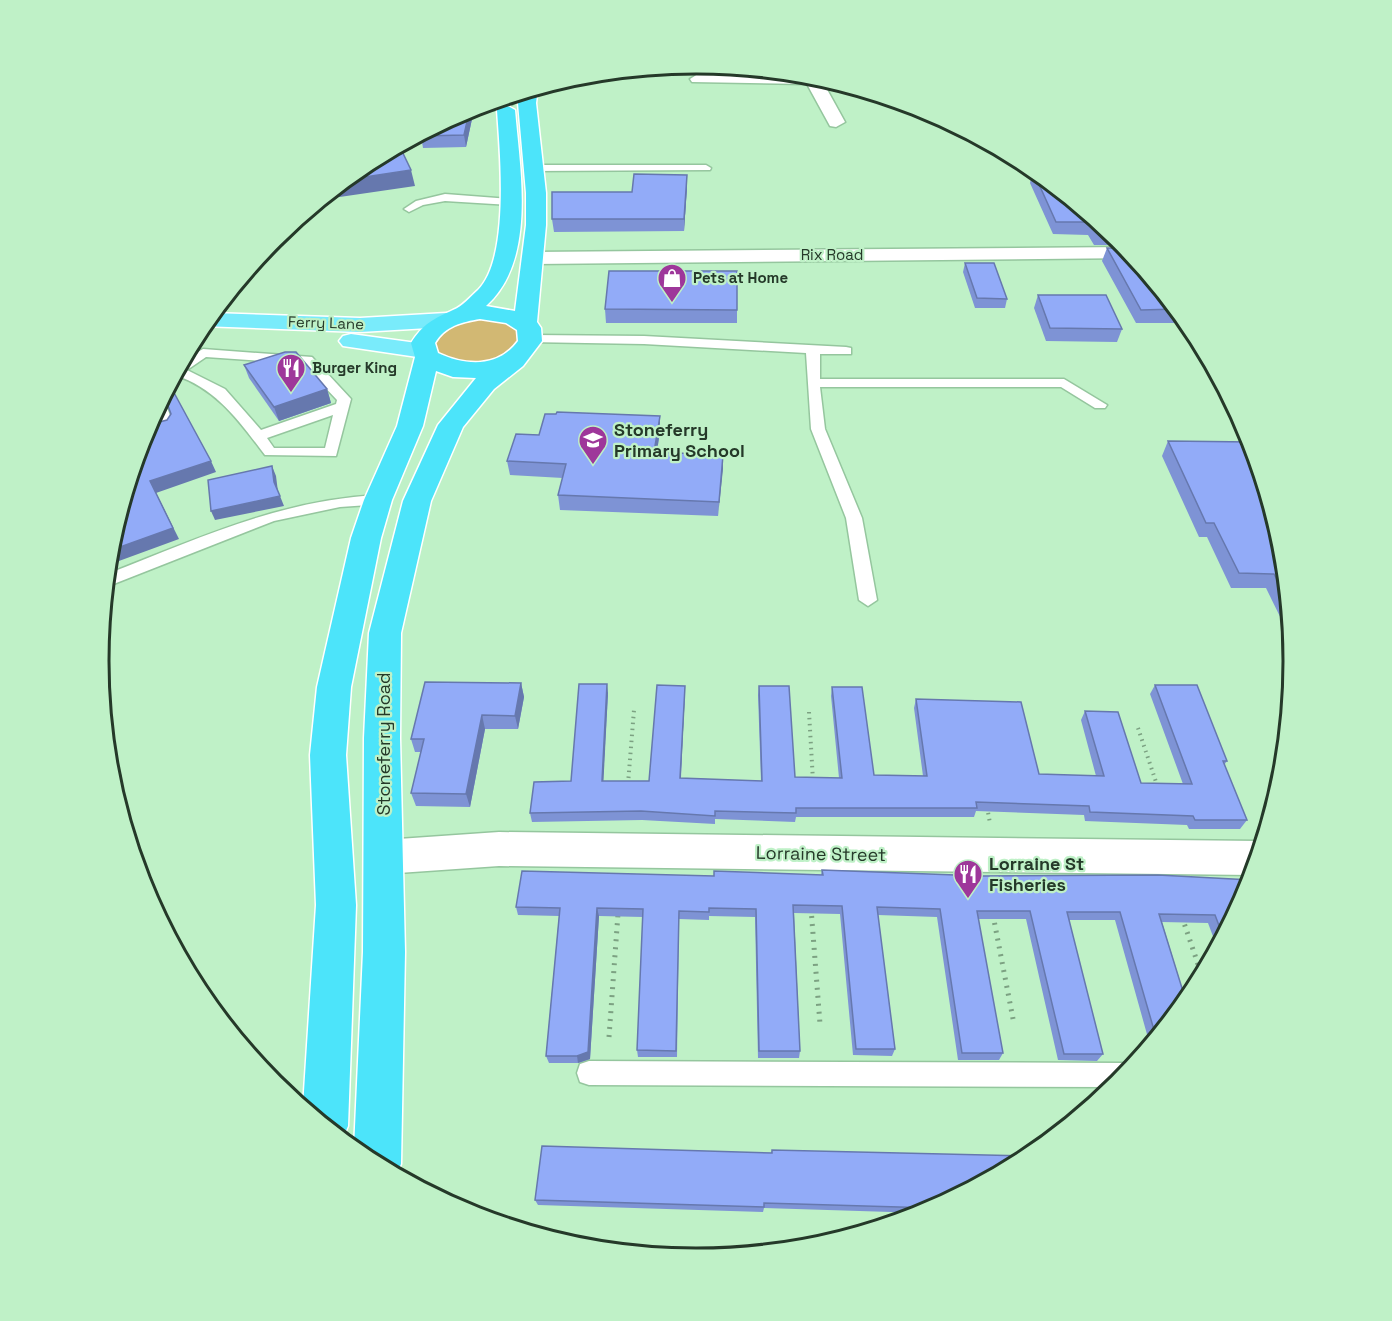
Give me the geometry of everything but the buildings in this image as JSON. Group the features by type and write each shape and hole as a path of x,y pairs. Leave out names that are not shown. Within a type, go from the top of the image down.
{"highway":[{"path":"426,354 450,369 466,371 491,369 524,341 534,258 536,193 528,99"},
{"path":"326,1116 336,905 328,755 336,676 352,596 378,500 410,426 424,378 426,354 423,343 427,334 492,288 500,274 511,202 506,105"},
{"path":"454,317 498,313 524,341"},
{"name":"Stoneferry Road","path":"377,1154 384,952 382,738 385,633 406,535 417,501 451,425 524,341"}],"main road":[{"name":"Ferry Lane","path":"218,320 360,325 454,317"},
{"name":"Ferry Lane","path":"208,334 306,336 426,354"}],"street":[{"path":"698,79 773,79"},
{"path":"824,88 836,122"},
{"path":"815,128 836,122 857,126"},
{"name":"Rix Road","path":"534,258 1119,253"},
{"name":"Lorraine Street","path":"384,857 424,851 489,849 1247,861"}],"lane":[{"path":"533,168 706,168"},
{"path":"409,209 420,201 453,198 511,202"},
{"path":"524,341 644,340 846,351"},
{"path":"813,349 813,383 818,429 854,518 868,600"},
{"path":"192,360 202,353 307,360 343,403"},
{"path":"185,373 198,376 231,400 270,452 331,453 343,403"},
{"path":"813,383 1064,383 1100,405"},
{"path":"258,436 343,403"},
{"path":"157,429 167,426 163,416"},
{"path":"115,577 270,517 340,502 378,500"},
{"path":"589,1073 1113,1074"}],"path":[{"path":"627,793 634,710"},
{"path":"809,712 813,783"},
{"path":"1138,728 1160,793"},
{"path":"986,798 996,856"},
{"path":"807,854 820,1024"},
{"path":"609,1037 618,910"},
{"path":"1179,911 1198,964"},
{"path":"992,912 1014,1024"}],"shaded area":[{"path":"477,319 497,320 510,325 519,334 520,341 504,356 481,363 460,362 442,355 437,349 436,340 440,335 454,325"}],"place":[{"name":"Pets at Home","path":"672,304"},
{"name":"Burger King","path":"291,394"},
{"name":"Stoneferry Primary School","path":"593,466"},
{"name":"Lorraine St Fisheries","path":"968,900"}]}
